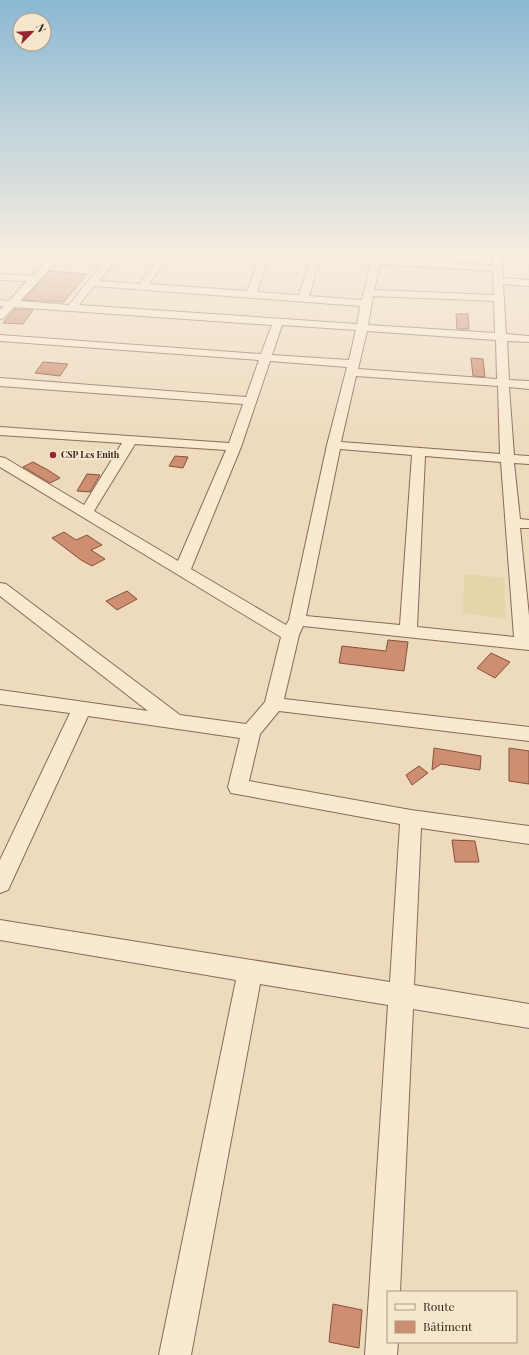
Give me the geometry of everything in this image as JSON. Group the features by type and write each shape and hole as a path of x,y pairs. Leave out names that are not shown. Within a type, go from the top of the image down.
{"street":[{"path":"223,318 529,339"},
{"path":"364,318 334,445 297,620 290,635 274,704 250,732 238,787 412,818 529,835"},
{"path":"297,620 526,644 507,458 500,318"},
{"path":"182,571 234,447 278,322"},
{"path":"0,338 265,358 529,385"},
{"path":"0,382 250,401"},
{"path":"0,431 234,447"},
{"path":"86,513 131,440"},
{"path":"334,445 529,460"},
{"path":"408,631 419,452"},
{"path":"0,461 290,635"},
{"path":"513,523 529,524"},
{"path":"0,588 174,721"},
{"path":"0,697 250,732"},
{"path":"274,704 529,734"},
{"path":"0,883 82,708"},
{"path":"381,1355 412,818"},
{"path":"0,930 250,972 529,1016"},
{"path":"175,1355 250,972"}],"shaded area":[{"path":"464,574 504,578 506,619 463,613"}],"building":[{"path":"7,318 27,318 23,324 3,323"},
{"path":"456,318 468,318 469,329 457,329"},
{"path":"471,358 483,359 485,377 473,376"},
{"path":"43,362 68,364 60,376 35,373"},
{"path":"175,456 188,457 183,468 169,466"},
{"path":"33,462 60,478 50,483 23,467"},
{"path":"87,474 100,475 90,492 77,491"},
{"path":"64,532 76,540 87,535 102,545 91,550 105,559 92,566 81,560 52,538"},
{"path":"127,591 137,599 117,610 106,601"},
{"path":"388,640 408,642 404,671 339,663 342,646 386,651"},
{"path":"491,653 510,662 495,678 477,668"},
{"path":"434,748 481,756 480,770 441,764 432,770"},
{"path":"509,748 529,751 529,784 509,781"},
{"path":"419,766 428,773 412,785 406,775"},
{"path":"452,840 475,841 479,862 455,862"},
{"path":"333,1304 362,1310 359,1348 329,1342"}],"place":[{"name":"CSP Les Enith","path":"53,455"}]}
